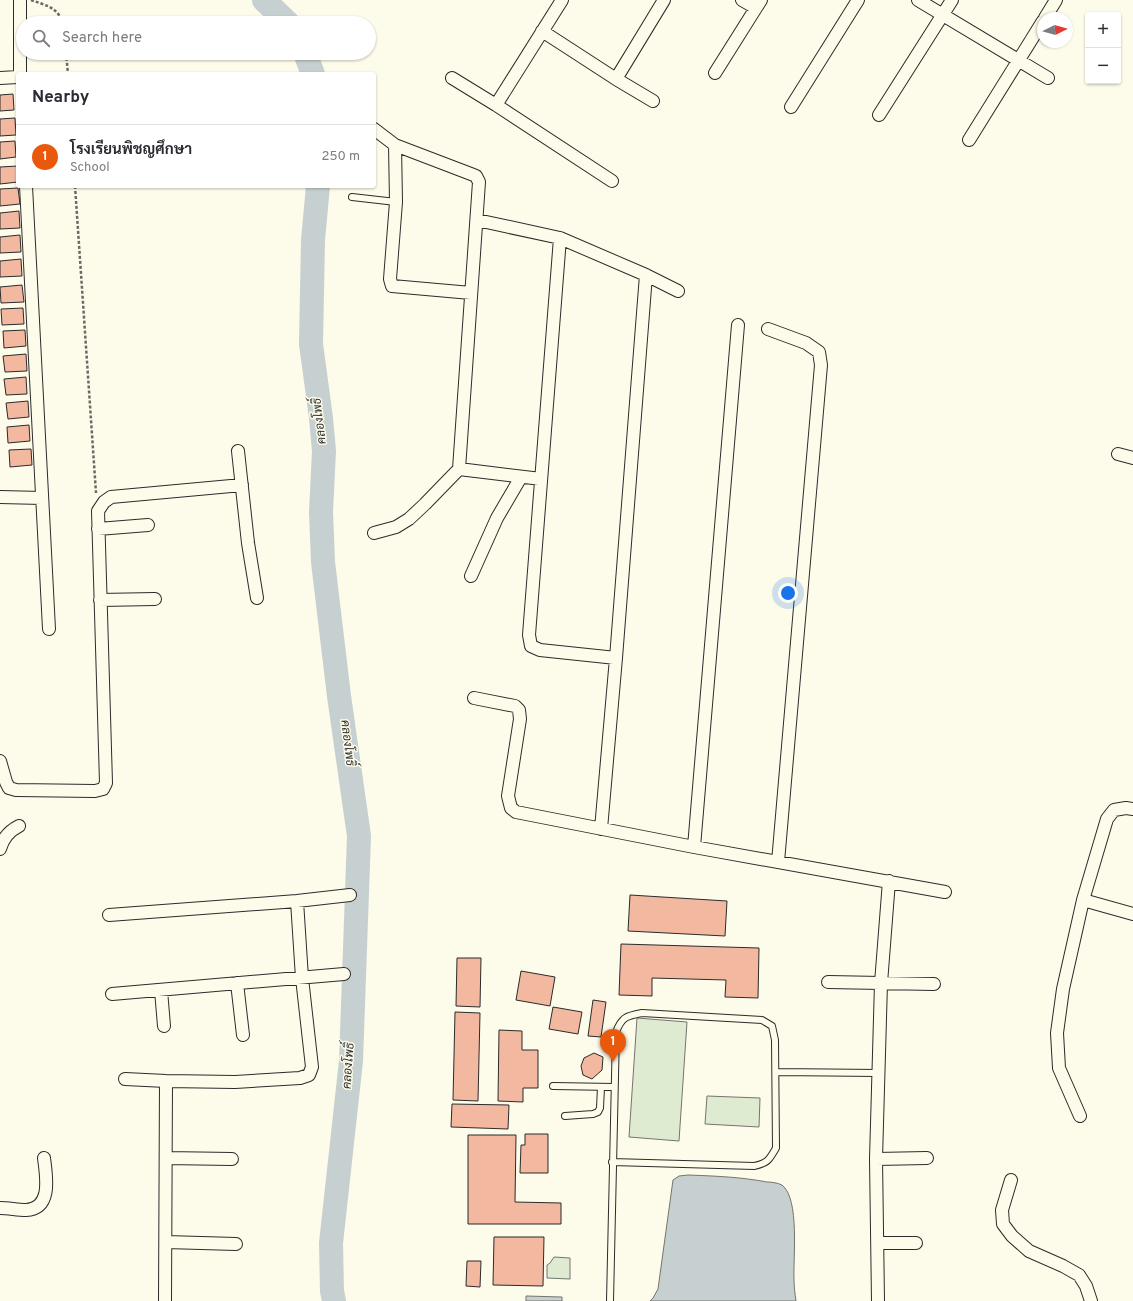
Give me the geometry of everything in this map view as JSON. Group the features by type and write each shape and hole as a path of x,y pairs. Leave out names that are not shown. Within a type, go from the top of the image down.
{"street":[{"path":"20,0 20,16"},
{"path":"496,106 562,0"},
{"path":"616,79 664,0"},
{"path":"715,73 758,4 742,0"},
{"path":"791,107 858,0"},
{"path":"918,0 1048,78"},
{"path":"879,115 952,0"},
{"path":"1049,12 1056,0"},
{"path":"969,140 1037,30"},
{"path":"542,31 653,101"},
{"path":"20,60 20,72"},
{"path":"0,78 16,77"},
{"path":"452,78 612,182"},
{"path":"374,533 396,527 409,519 459,469 479,182 476,176 395,145 376,131"},
{"path":"395,145 396,202 390,279 392,286 471,293"},
{"path":"26,188 49,629"},
{"path":"477,220 560,238 646,275 678,291"},
{"path":"560,238 529,635 531,646 540,650 616,658"},
{"path":"601,829 646,275"},
{"path":"694,847 738,325"},
{"path":"768,329 806,343 819,352 821,364 778,862"},
{"path":"238,451 248,543 257,598"},
{"path":"1118,454 1133,458"},
{"path":"459,469 541,479"},
{"path":"472,576 497,518 521,477"},
{"path":"0,761 9,788 16,790 95,791 103,789 106,782 98,511 104,502 111,497 242,485"},
{"path":"0,497 42,498"},
{"path":"98,530 148,525"},
{"path":"100,600 155,599"},
{"path":"474,698 515,706 519,710 520,719 508,796 511,808 516,812 694,847 945,892"},
{"path":"1080,1116 1059,1068 1057,1032 1063,989 1083,900 1107,819 1114,810 1126,808 1133,809"},
{"path":"0,849 10,830 19,826"},
{"path":"878,1301 876,1159 881,983 889,881"},
{"path":"109,915 297,901 350,895"},
{"path":"1083,900 1133,914"},
{"path":"125,1079 236,1082 300,1078 309,1075 312,1068 302,978 297,901"},
{"path":"112,994 344,974"},
{"path":"828,982 934,984"},
{"path":"237,983 243,1036"},
{"path":"161,990 164,1026"},
{"path":"165,1301 166,1081"},
{"path":"0,1208 26,1210 35,1208 40,1204 45,1196 47,1185 44,1158"},
{"path":"166,1158 232,1159"},
{"path":"876,1159 927,1158"},
{"path":"1011,1180 1002,1210 1003,1224 1012,1236 1030,1251 1079,1275 1086,1286 1091,1301"},
{"path":"166,1242 236,1244"},
{"path":"877,1243 916,1243"}],"lane":[{"path":"352,197 396,202"},
{"path":"610,1301 612,1162 614,1087 616,1032 620,1021 630,1016 642,1013 762,1020 772,1026 775,1040 776,1148 770,1160 754,1166 612,1162"},
{"path":"776,1072 879,1073"},
{"path":"554,1086 614,1087"},
{"path":"565,1116 593,1114 598,1112 600,1108 601,1087"}],"path":[{"path":"30,0 53,8 61,16"},
{"path":"67,60 68,72"},
{"path":"75,188 98,511"}],"green space":[{"path":"637,1018 687,1022 679,1141 629,1137"},
{"path":"707,1096 760,1098 759,1127 705,1124"},
{"path":"554,1257 570,1258 570,1279 547,1278 547,1265"}],"shaded area":[{"path":"679,1176 718,1176 773,1182 782,1185 788,1192 793,1215 795,1244 794,1283 796,1301 650,1301 658,1289 673,1180"},
{"path":"526,1296 562,1297 562,1301 526,1301"}],"building":[{"path":"13,94 14,110 0,111 0,95"},
{"path":"15,118 16,135 0,136 0,119"},
{"path":"15,141 16,157 0,159 0,142"},
{"path":"16,166 16,182 0,184 0,167"},
{"path":"18,188 20,204 0,206 0,189"},
{"path":"19,211 20,228 0,229 0,213"},
{"path":"20,235 21,252 0,253 0,237"},
{"path":"21,259 22,276 0,277 0,261"},
{"path":"22,285 24,302 1,303 0,287"},
{"path":"23,308 24,324 2,325 1,309"},
{"path":"25,330 26,346 4,348 3,331"},
{"path":"26,354 27,371 5,372 3,356"},
{"path":"26,377 27,394 6,395 4,379"},
{"path":"28,401 29,417 8,419 6,403"},
{"path":"29,425 30,441 8,443 7,427"},
{"path":"31,449 32,465 10,467 9,450"},
{"path":"630,895 727,901 725,936 628,931"},
{"path":"621,944 759,948 758,998 725,997 726,980 652,978 652,996 619,995"},
{"path":"457,958 481,958 480,1007 456,1006"},
{"path":"521,971 555,977 550,1006 516,1000"},
{"path":"593,1000 606,1002 601,1037 588,1036"},
{"path":"553,1007 582,1012 578,1034 549,1029"},
{"path":"455,1012 480,1013 478,1101 453,1100"},
{"path":"499,1030 522,1031 522,1050 538,1050 538,1088 523,1088 523,1102 498,1101"},
{"path":"594,1053 603,1057 602,1070 592,1079 583,1075 581,1066 584,1058"},
{"path":"452,1104 509,1105 508,1129 451,1127"},
{"path":"525,1134 548,1134 548,1173 520,1173 521,1145 525,1145"},
{"path":"468,1135 516,1135 515,1202 561,1203 561,1224 468,1224"},
{"path":"494,1237 544,1237 543,1286 493,1285"},
{"path":"467,1261 481,1261 480,1287 466,1286"}],"waterway":[{"name":"คลองโพธิ์","path":"264,0 281,16"},
{"name":"คลองโพธิ์","path":"308,60 312,72"},
{"name":"คลองโพธิ์","path":"318,188 313,240 311,344 324,451 321,512 323,562 339,696 359,836 351,1061 331,1243 332,1291 334,1301"}],"place":[{"name":"โรงเรียนพิชญศึกษา","path":"613,1062"}]}
